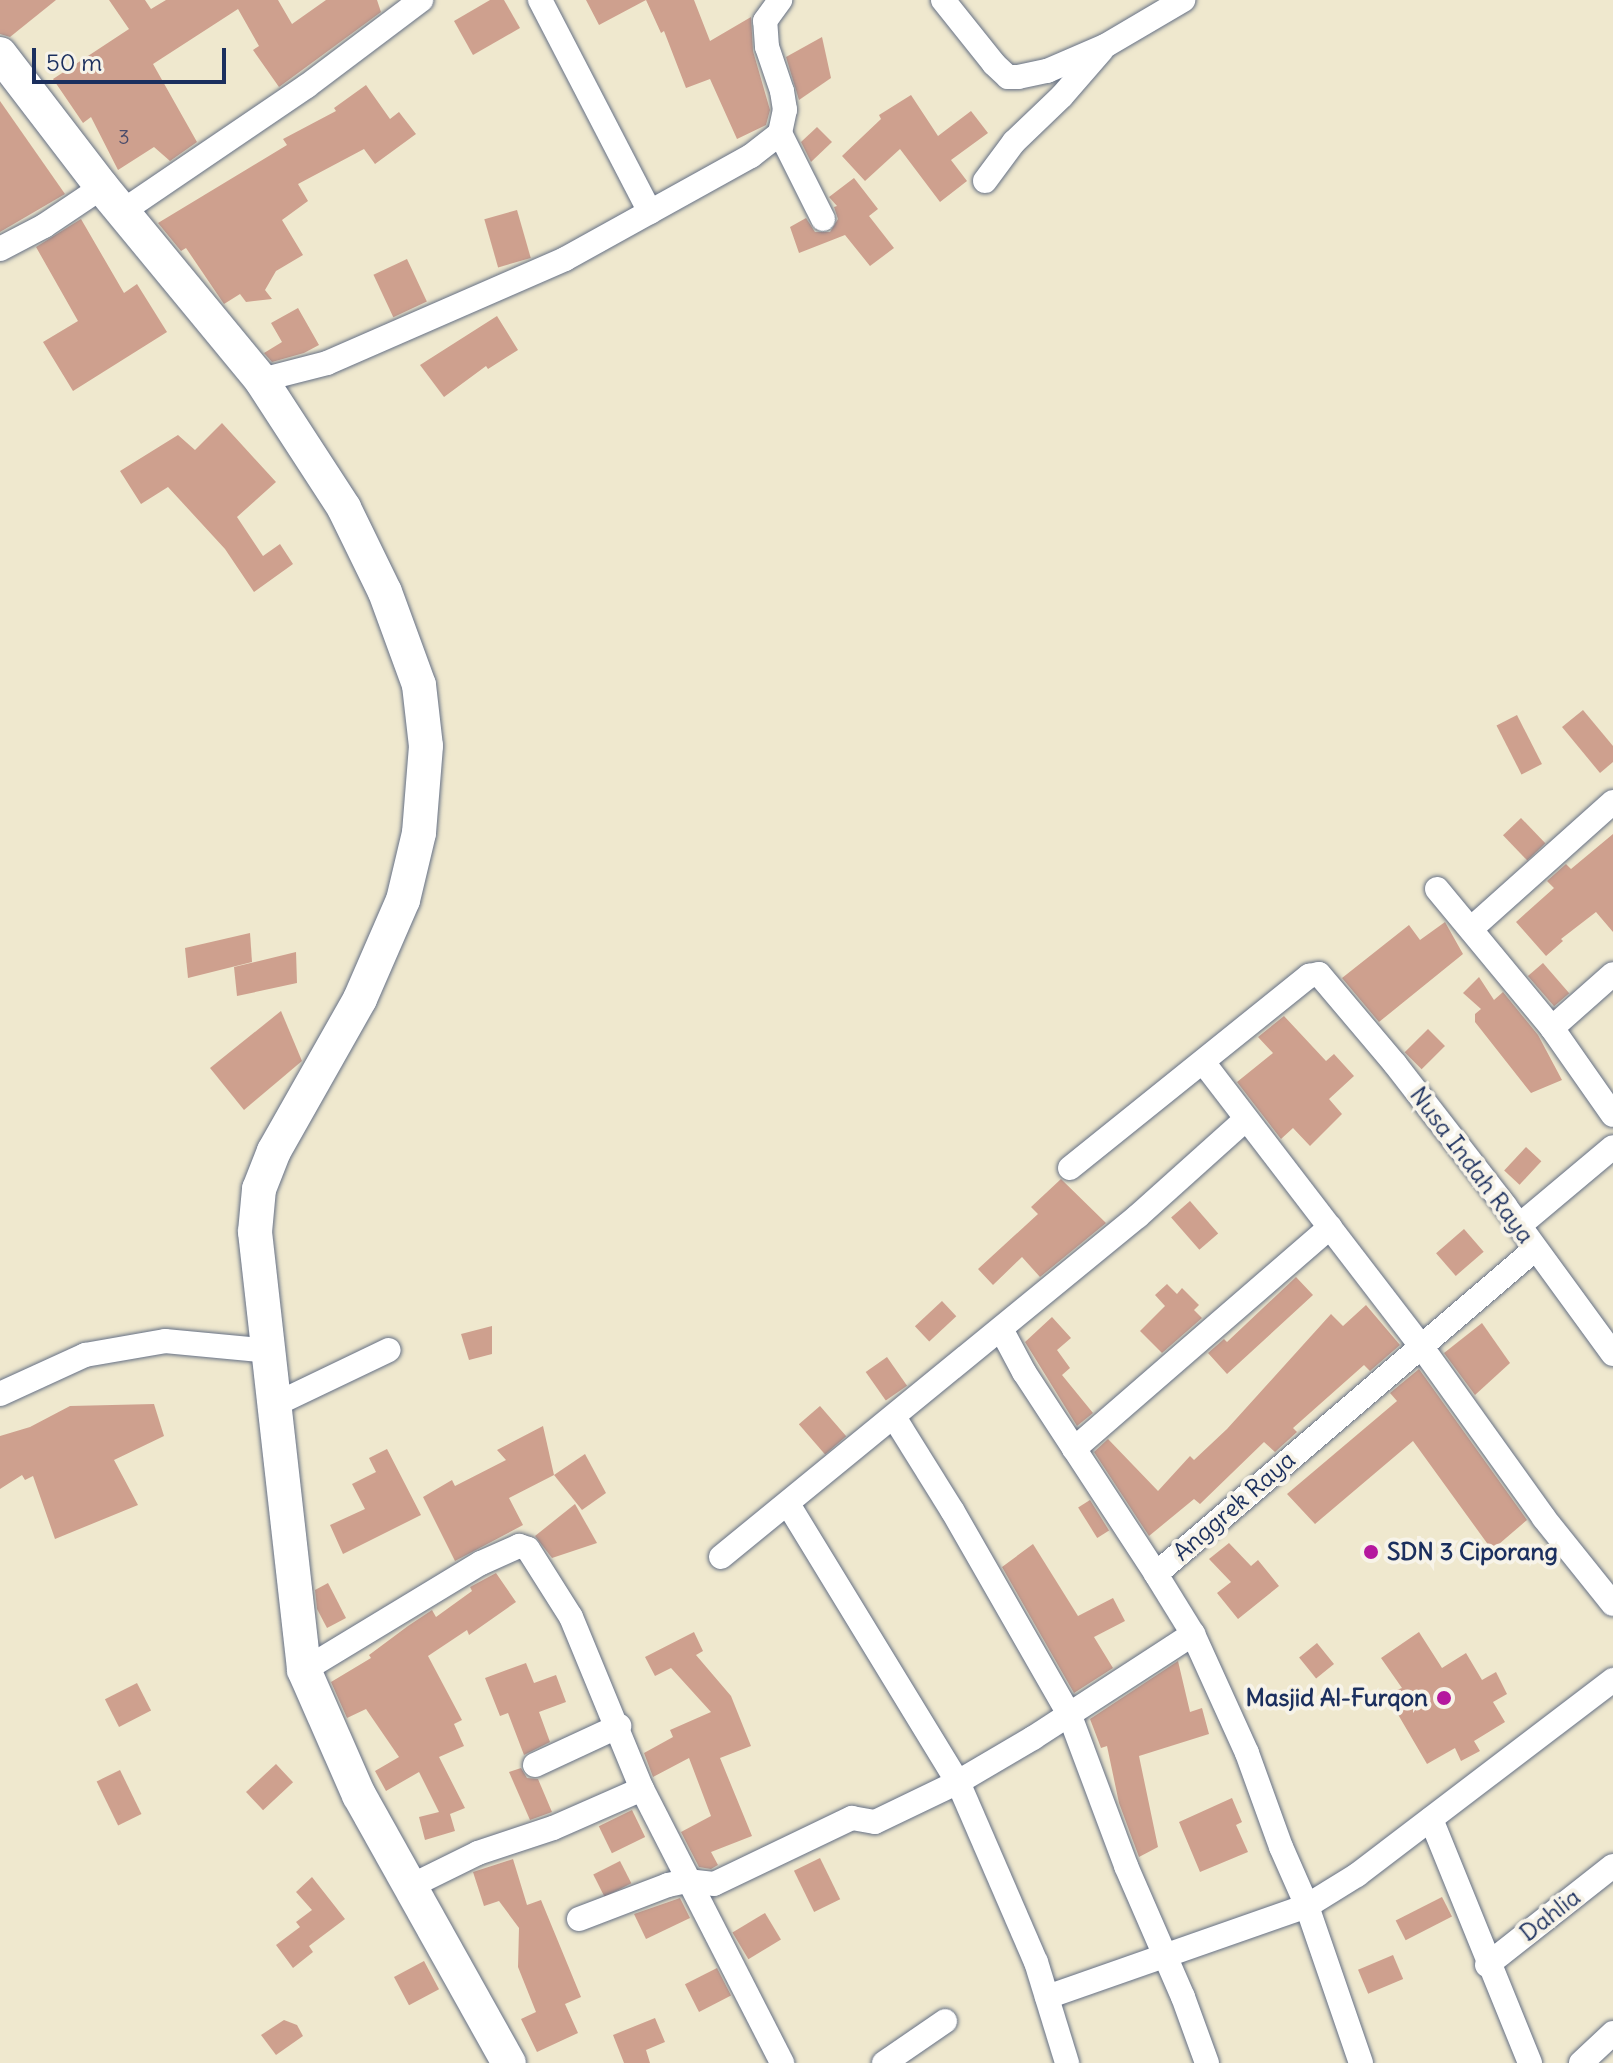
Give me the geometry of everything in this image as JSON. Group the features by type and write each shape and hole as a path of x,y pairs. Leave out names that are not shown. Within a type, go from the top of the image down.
{"street":[{"path":"0,249 44,226 113,199 307,86 421,0"},
{"path":"540,0 650,212"},
{"path":"780,0 765,21 767,47 785,110 780,133 823,219"},
{"path":"943,0 1008,77 1047,71 1105,46 1183,0"},
{"path":"985,181 1014,142 1062,96 1105,46"},
{"path":"0,54 113,199 261,380 344,508 385,592 419,685 426,746 419,833 403,900 360,999 274,1151 259,1189 255,1232 271,1351 274,1405 304,1670 359,1795 509,2063"},
{"path":"261,380 327,363 565,259 751,156 780,133"},
{"path":"1472,928 1613,802"},
{"path":"1437,889 1552,1028 1613,1115"},
{"name":"Nusa Indah Raya","path":"1203,1062 1309,976 1319,974 1520,1225 1613,1354"},
{"path":"1552,1028 1613,974"},
{"path":"1070,1168 1203,1062 1421,1346 1544,1518 1613,1604"},
{"path":"721,1557 1138,1216 1246,1119"},
{"path":"1520,1225 1613,1147"},
{"path":"1074,1449 1330,1227"},
{"name":"Anggrek Raya","path":"1361,2063 1307,1906 1281,1847 1247,1753 1193,1634 1156,1574 1535,1249"},
{"path":"1001,1329 1074,1449 1156,1574"},
{"path":"0,1394 85,1355 165,1341 271,1351"},
{"path":"274,1405 389,1350"},
{"path":"894,1417 952,1510 1070,1716 1126,1866 1207,2063"},
{"path":"788,1504 958,1782 1036,1962 1067,2063"},
{"path":"304,1670 481,1563 524,1547 560,1597 619,1726 642,1789 782,2063"},
{"path":"579,1919 687,1881 714,1884 852,1818 871,1824 958,1782 1070,1716 1193,1634"},
{"path":"1047,1997 1307,1906 1357,1875 1613,1680"},
{"path":"535,1765 619,1726"},
{"path":"409,1887 478,1853 553,1828 642,1789"},
{"path":"1431,1819 1487,1965 1530,2063"},
{"name":"Dahlia","path":"1487,1965 1613,1866"},
{"path":"884,2063 945,2021"},
{"path":"1581,2063 1613,2033"}],"building":[{"path":"0,0 56,0 10,37 0,34"},
{"path":"109,0 145,0 151,9 166,0 278,0 292,24 326,0 377,0 381,12 279,87 253,50 259,46 238,9 153,64 197,142 170,161 154,147 118,170 91,117 83,123 53,79 129,29"},
{"path":"490,0 504,0 520,28 473,55 454,21"},
{"path":"586,0 646,0 599,25"},
{"path":"646,0 694,0 710,41 751,17 753,51 770,110 766,125 737,139 710,79 686,88 664,31 661,33"},
{"path":"822,37 831,78 799,100 786,57"},
{"path":"366,85 390,119 399,112 416,134 375,164 364,149 298,184 308,201 282,220 303,255 276,271 265,290 272,299 246,302 240,294 224,304 186,248 181,251 158,223 287,145 283,139 336,111 334,108"},
{"path":"911,95 938,136 971,111 988,133 951,160 967,181 940,202 900,149 865,181 842,156 881,119 879,115"},
{"path":"0,101 65,194 0,232"},
{"path":"817,127 832,142 811,162 801,142"},
{"path":"854,178 878,209 869,216 894,248 870,266 845,235 799,253 790,227 806,218 815,232 830,232 838,219 834,207 837,206 829,197"},
{"path":"517,210 531,258 498,267 484,219"},
{"path":"81,219 124,293 137,284 167,332 73,391 43,342 78,321 36,247"},
{"path":"407,259 427,302 393,317 373,275"},
{"path":"298,308 319,345 304,353 272,362 264,353 282,342 271,323"},
{"path":"497,316 518,350 488,369 486,366 444,397 420,365"},
{"path":"222,423 276,482 237,517 263,556 280,544 293,564 254,592 225,549 168,487 141,504 120,471 178,435 195,450"},
{"path":"1583,710 1613,746 1613,762 1600,773 1562,727"},
{"path":"1517,715 1542,764 1521,774 1497,725"},
{"path":"1521,818 1545,843 1527,861 1503,835"},
{"path":"1613,834 1613,932 1596,912 1561,939 1563,941 1546,956 1516,922 1554,888 1547,881 1566,864 1571,869"},
{"path":"1445,922 1463,954 1379,1022 1342,978 1409,925 1420,940"},
{"path":"250,933 252,962 188,978 185,948"},
{"path":"296,952 297,983 237,996 234,967"},
{"path":"1543,963 1569,993 1554,1006 1528,976"},
{"path":"1479,977 1494,1000 1503,992 1538,1035 1562,1080 1531,1093 1475,1022 1475,1014 1481,1009 1463,993"},
{"path":"281,1011 302,1061 244,1110 210,1068"},
{"path":"1284,1016 1326,1061 1334,1054 1354,1076 1329,1099 1342,1114 1310,1146 1293,1128 1281,1139 1237,1082 1273,1053 1258,1037"},
{"path":"1428,1029 1445,1046 1422,1069 1405,1052"},
{"path":"1526,1147 1541,1161 1520,1185 1504,1170"},
{"path":"1061,1179 1106,1223 1040,1277 1022,1257 993,1285 978,1269 1038,1214 1031,1207"},
{"path":"1190,1201 1218,1233 1199,1250 1171,1217"},
{"path":"1464,1229 1484,1252 1456,1276 1436,1253"},
{"path":"1296,1277 1313,1295 1227,1374 1208,1353 1224,1339 1227,1342"},
{"path":"1167,1284 1177,1294 1182,1288 1199,1305 1194,1310 1202,1318 1162,1353 1140,1331 1165,1306 1155,1295"},
{"path":"942,1301 956,1316 929,1342 915,1326"},
{"path":"1366,1305 1400,1345 1370,1371 1364,1365 1293,1428 1297,1432 1275,1452 1264,1442 1200,1504 1194,1499 1149,1536 1094,1452 1108,1439 1158,1491 1190,1456 1194,1460 1227,1429 1331,1314 1343,1326"},
{"path":"1052,1317 1071,1338 1057,1350 1070,1368 1062,1375 1093,1413 1077,1426 1025,1342"},
{"path":"1482,1323 1510,1363 1475,1395 1444,1353"},
{"path":"492,1326 492,1354 469,1360 461,1334"},
{"path":"887,1357 907,1386 886,1401 866,1372"},
{"path":"1419,1369 1527,1520 1492,1550 1413,1441 1315,1524 1287,1494 1397,1401 1390,1393"},
{"path":"154,1404 164,1436 114,1460 138,1505 55,1539 33,1476 25,1480 22,1475 0,1489 0,1436 30,1427 70,1406"},
{"path":"820,1406 846,1436 825,1455 799,1424"},
{"path":"543,1426 554,1475 509,1498 523,1525 455,1561 423,1497 452,1480 455,1486 506,1460 497,1450"},
{"path":"387,1449 421,1515 343,1554 330,1525 365,1509 352,1484 376,1472 369,1458"},
{"path":"585,1454 606,1493 582,1510 554,1475"},
{"path":"1090,1500 1109,1531 1097,1538 1078,1507"},
{"path":"575,1504 597,1543 552,1558 535,1536"},
{"path":"1229,1543 1251,1566 1258,1560 1279,1586 1238,1619 1217,1593 1231,1582 1209,1559"},
{"path":"1033,1544 1078,1616 1113,1598 1125,1621 1094,1637 1113,1668 1074,1693 1002,1567"},
{"path":"496,1573 516,1602 469,1635 467,1630 428,1656 462,1720 454,1724 464,1746 439,1757 465,1808 450,1814 455,1831 425,1840 419,1817 439,1812 419,1772 386,1791 375,1771 399,1757 366,1709 347,1718 331,1682 371,1658 369,1655 432,1610 436,1617 472,1591 470,1587"},
{"path":"328,1583 346,1618 327,1628 317,1609 315,1590"},
{"path":"694,1632 703,1651 696,1655 731,1696 751,1746 720,1758 752,1836 711,1852 718,1865 711,1869 699,1867 681,1832 711,1816 689,1758 653,1777 644,1753 673,1737 670,1730 711,1712 671,1668 655,1676 645,1657"},
{"name":"Masjid Al-Furqon","path":"1419,1632 1442,1668 1466,1653 1482,1680 1496,1672 1507,1694 1493,1702 1505,1722 1474,1741 1480,1751 1461,1761 1455,1748 1427,1764 1386,1694 1402,1688 1381,1658"},
{"path":"1317,1643 1334,1664 1316,1678 1299,1657"},
{"path":"1178,1661 1190,1712 1202,1708 1209,1734 1139,1756 1158,1847 1139,1857 1119,1803 1107,1746 1101,1748 1090,1719"},
{"path":"526,1663 534,1683 556,1675 566,1702 539,1712 550,1742 524,1755 508,1713 500,1716 485,1678"},
{"path":"137,1683 151,1711 119,1727 105,1699"},
{"path":"276,1764 293,1782 263,1810 246,1792"},
{"path":"521,1768 527,1778 538,1779 552,1812 530,1820 509,1772"},
{"path":"120,1770 141,1814 118,1825 97,1781"},
{"path":"1232,1798 1242,1822 1236,1825 1248,1852 1200,1872 1179,1822"},
{"path":"632,1810 645,1837 612,1853 599,1826"},
{"path":"820,1858 840,1899 814,1912 794,1871"},
{"path":"513,1859 527,1905 541,1900 581,1997 565,2004 578,2033 537,2052 521,2019 536,2012 518,1967 519,1928 499,1901 484,1906 473,1872"},
{"path":"620,1861 631,1883 605,1897 593,1875"},
{"path":"312,1877 345,1919 309,1946 313,1952 293,1968 276,1945 300,1927 296,1922 312,1910 296,1892"},
{"path":"1442,1897 1452,1917 1406,1940 1396,1921"},
{"path":"680,1898 690,1918 646,1939 634,1914"},
{"path":"765,1913 781,1940 748,1959 732,1933"},
{"path":"1393,1955 1403,1979 1368,1994 1358,1970"},
{"path":"424,1961 439,1989 409,2005 394,1977"},
{"path":"717,1968 731,1996 699,2012 685,1984"},
{"path":"655,2018 665,2042 646,2050 650,2063 624,2063 613,2035"},
{"path":"284,2020 297,2025 303,2036 276,2055 261,2035"}],"place":[{"name":"SDN 3 Ciporang","path":"1371,1552"},
{"name":"Masjid Al-Furqon","path":"1444,1698"}]}
